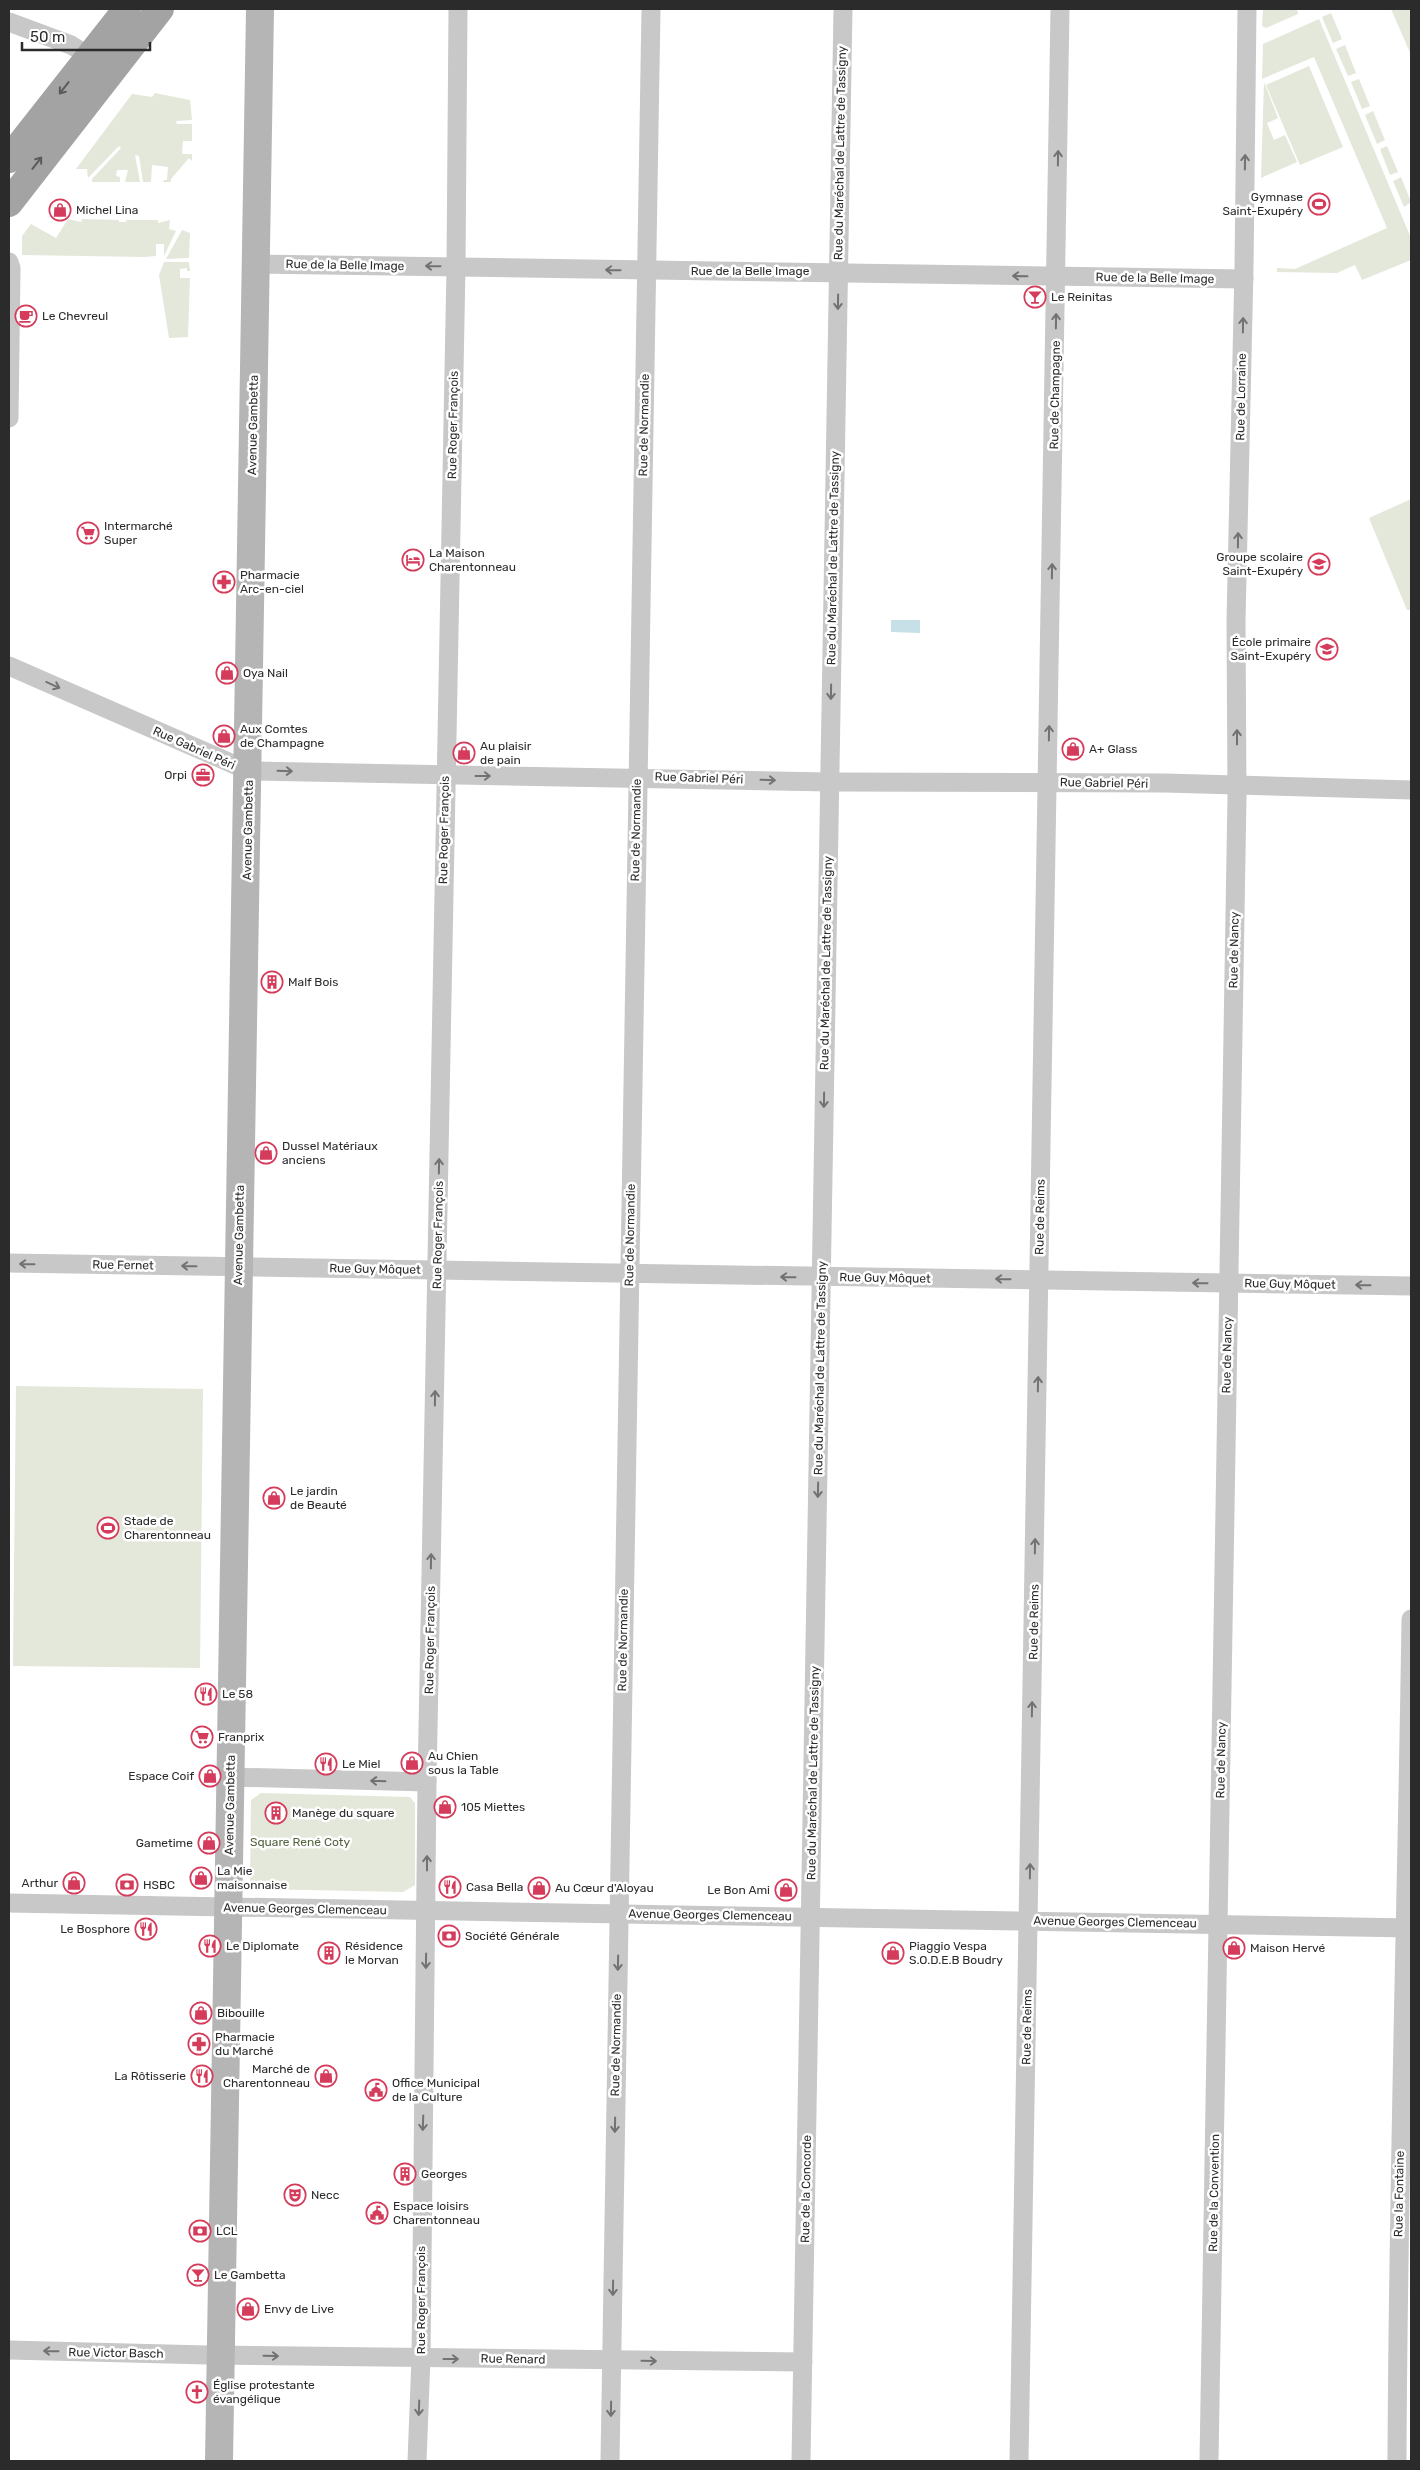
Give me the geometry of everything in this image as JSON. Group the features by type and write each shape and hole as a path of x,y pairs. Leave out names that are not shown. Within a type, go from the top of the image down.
{"main road":[{"path":"9,203 97,67 127,9"},
{"path":"9,159 97,67 160,9"}],"street":[{"name":"Avenue Gambetta","path":"219,2461 238,1266 249,771 260,9"},
{"name":"Rue Roger François","path":"417,2461 421,2358 427,1782 456,267 458,9"},
{"name":"Rue de Normandie","path":"610,2461 651,9"},
{"name":"Rue du Maréchal de Lattre de Tassigny","path":"810,1916 843,9"},
{"name":"Rue de Champagne","path":"1048,782 1060,9"},
{"name":"Rue de Lorraine","path":"1236,786 1236,621 1244,279 1247,9"},
{"path":"9,22 71,45 97,67"},
{"path":"9,262 11,268 9,418"},
{"name":"Rue de la Belle Image","path":"256,264 838,271 1057,277 1244,279"},
{"name":"Rue Gabriel Péri","path":"9,666 249,771 637,776 829,782 1048,782 1411,790"},
{"name":"Rue de Reims","path":"1019,2461 1048,782"},
{"name":"Rue de Nancy","path":"1218,1924 1236,786"},
{"name":"Rue Fernet","path":"9,1263 238,1266"},
{"name":"Rue Guy Môquet","path":"238,1266 821,1278 1411,1286"},
{"name":"Rue la Fontaine","path":"1397,2461 1404,2314 1411,1619"},
{"path":"230,1777 427,1782"},
{"name":"Avenue Georges Clemenceau","path":"9,1903 427,1912 810,1916 1409,1928"},
{"name":"Rue de la Concorde","path":"801,2461 810,1916"},
{"name":"Rue de la Convention","path":"1209,2461 1218,1924"},
{"name":"Rue Victor Basch","path":"9,2350 222,2355"},
{"name":"Rue Renard","path":"222,2355 803,2362"}],"green space":[{"path":"1263,9 1297,9 1298,14 1266,28 1262,26"},
{"path":"1391,9 1411,9 1411,55"},
{"path":"1331,13 1342,39 1333,43 1322,17"},
{"path":"1319,19 1411,238 1411,260 1362,280 1355,265 1337,273 1277,272 1277,268 1295,269 1387,228 1314,57 1262,79 1263,44"},
{"path":"1345,45 1356,73 1348,76 1336,49"},
{"path":"1309,66 1343,147 1300,165 1266,85"},
{"path":"1359,79 1370,106 1362,109 1351,82"},
{"path":"1264,82 1278,118 1267,123 1274,140 1285,135 1297,162 1261,178"},
{"path":"155,93 190,100 192,120 176,121 177,124 192,124 192,141 183,141 182,154 192,154 192,161 189,158 171,179 171,182 163,182 167,180 168,167 152,165 151,182 143,182 139,156 135,155 140,182 125,182 128,170 117,170 116,176 120,177 120,182 92,182 92,179 121,148 119,146 88,178 87,169 76,169 132,94 152,97"},
{"path":"1373,111 1385,140 1377,144 1365,115"},
{"path":"1387,146 1398,172 1390,175 1380,149"},
{"path":"1401,177 1411,202 1404,207 1393,181"},
{"path":"68,219 81,222 82,219 119,220 119,222 126,222 126,220 158,220 158,223 170,220 169,229 176,231 164,256 164,244 156,244 156,256 145,257 22,255 22,236 31,224 56,238"},
{"path":"182,230 190,233 189,258 166,259"},
{"path":"164,262 189,262 190,271 187,271 187,268 180,269 180,278 190,278 188,337 169,338 159,275"},
{"path":"1411,500 1411,610 1407,610 1369,518"},
{"name":"Stade de Charentonneau","path":"16,1386 203,1389 200,1668 13,1666"},
{"name":"Square René Coty","path":"261,1793 410,1797 415,1803 415,1885 403,1892 257,1889 250,1881 251,1800"}],"water":[{"path":"891,620 920,620 920,633 891,632"}],"place":[{"name":"Gymnase Saint-Exupéry","path":"1319,204"},
{"name":"Michel Lina","path":"60,210"},
{"name":"Le Reinitas","path":"1035,297"},
{"name":"Le Chevreul","path":"26,316"},
{"name":"Intermarché Super","path":"88,533"},
{"name":"La Maison Charentonneau","path":"413,560"},
{"name":"Groupe scolaire Saint-Exupéry","path":"1319,564"},
{"name":"Pharmacie Arc-en-ciel","path":"224,582"},
{"name":"École primaire Saint-Exupéry","path":"1327,649"},
{"name":"Oya Nail","path":"227,673"},
{"name":"Aux Comtes de Champagne","path":"224,736"},
{"name":"A+ Glass","path":"1073,749"},
{"name":"Au plaisir de pain","path":"464,753"},
{"name":"Orpi","path":"203,775"},
{"name":"Malf Bois","path":"272,982"},
{"name":"Dussel Matériaux anciens","path":"266,1153"},
{"name":"Le jardin de Beauté","path":"274,1498"},
{"name":"Stade de Charentonneau","path":"108,1528"},
{"name":"Le 58","path":"206,1694"},
{"name":"Franprix","path":"202,1737"},
{"name":"Au Chien sous la Table","path":"412,1763"},
{"name":"Le Miel","path":"326,1764"},
{"name":"Espace Coif","path":"210,1776"},
{"name":"105 Miettes","path":"445,1807"},
{"name":"Manège du square","path":"276,1813"},
{"name":"Gametime","path":"209,1843"},
{"name":"La Mie maisonnaise","path":"201,1878"},
{"name":"Arthur","path":"74,1883"},
{"name":"HSBC","path":"127,1885"},
{"name":"Casa Bella","path":"450,1887"},
{"name":"Au Cœur d'Aloyau","path":"539,1888"},
{"name":"Le Bon Ami","path":"786,1890"},
{"name":"Le Bosphore","path":"146,1929"},
{"name":"Société Générale","path":"449,1936"},
{"name":"Le Diplomate","path":"210,1946"},
{"name":"Maison Hervé","path":"1234,1948"},
{"name":"Résidence le Morvan","path":"329,1953"},
{"name":"Piaggio Vespa S.O.D.E.B Boudry","path":"893,1953"},
{"name":"Bibouille","path":"201,2013"},
{"name":"Pharmacie du Marché","path":"199,2044"},
{"name":"La Rôtisserie","path":"202,2076"},
{"name":"Marché de Charentonneau","path":"326,2076"},
{"name":"Office Municipal de la Culture","path":"376,2090"},
{"name":"Georges","path":"405,2174"},
{"name":"Necc","path":"295,2195"},
{"name":"Espace loisirs Charentonneau","path":"377,2213"},
{"name":"LCL","path":"200,2231"},
{"name":"Le Gambetta","path":"198,2275"},
{"name":"Envy de Live","path":"248,2309"},
{"name":"Église protestante évangélique","path":"197,2392"}]}
